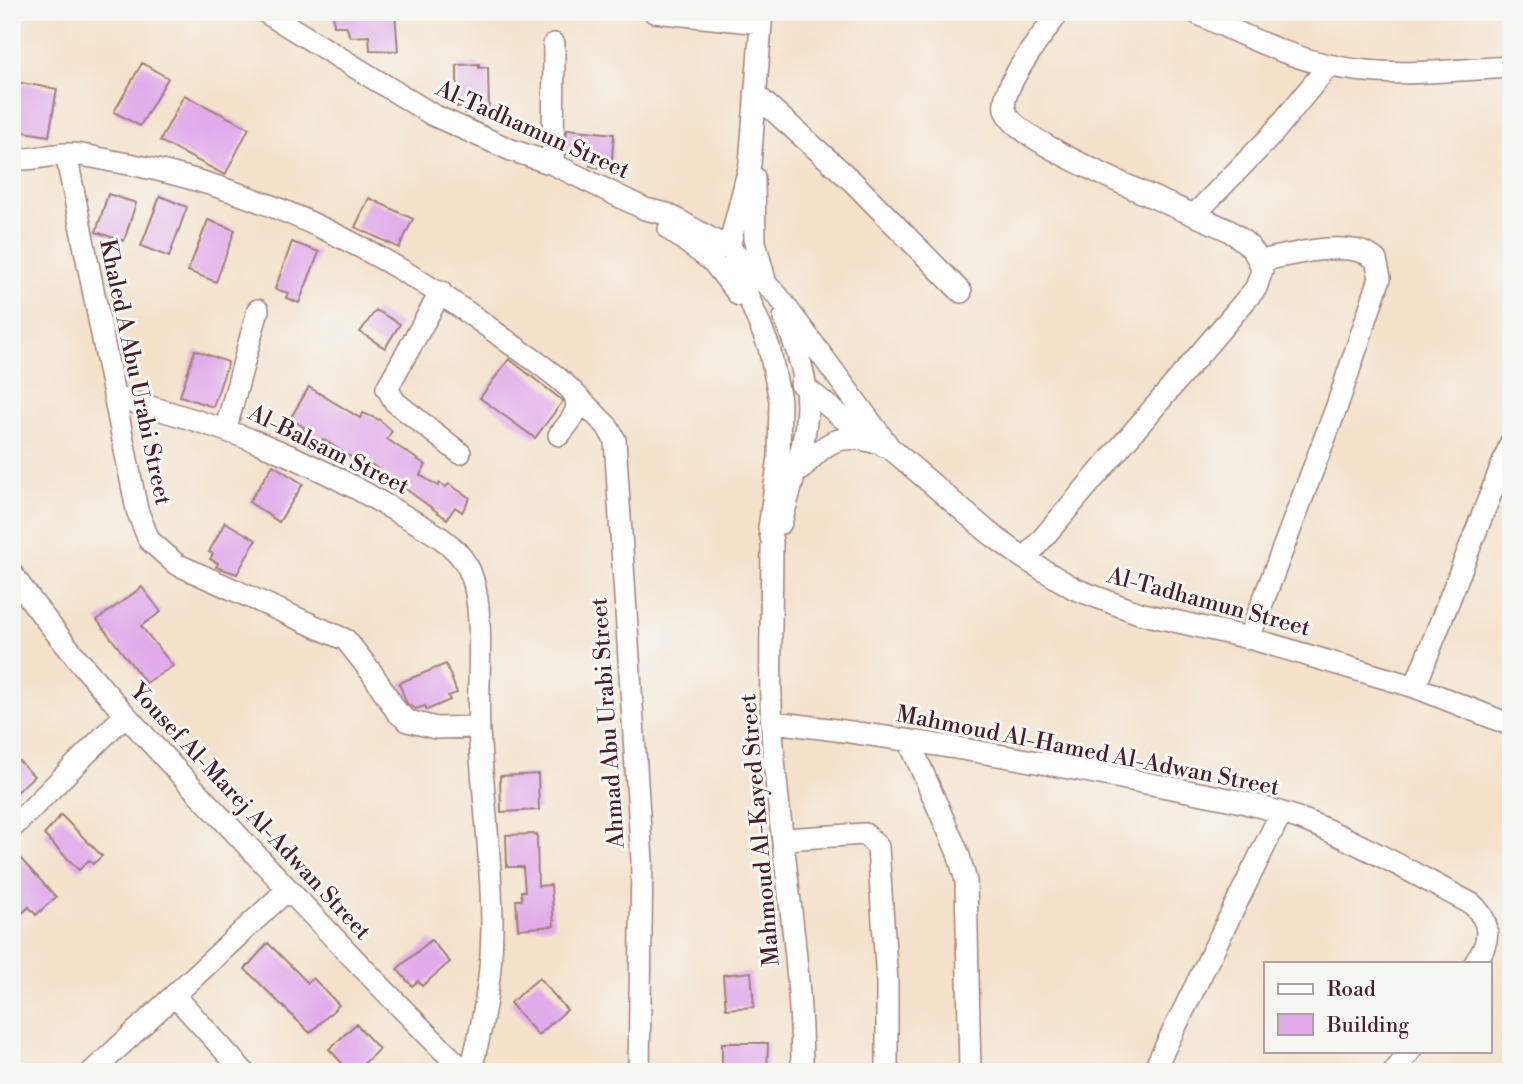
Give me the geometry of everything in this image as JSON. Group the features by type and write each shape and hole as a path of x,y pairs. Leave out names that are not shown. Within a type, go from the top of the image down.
{"street":[{"path":"654,12 762,18"},
{"path":"1025,559 1256,288 1262,270 1260,261 1246,242 1195,214 1090,169 1024,132 1009,118 1005,97 1059,12"},
{"path":"1194,12 1272,48 1329,65 1384,72 1511,67"},
{"name":"Al-Tadhamun Street","path":"271,13 321,37 330,49 433,115 510,150 553,164 645,209 719,268 751,313 769,347 806,390 884,446 1025,559 1075,589 1115,605 1248,638 1415,687 1511,725"},
{"name":"Mahmoud Al-Kayed Street","path":"762,18 750,164 733,225 731,250 769,347 781,420 769,528 772,541 770,653 776,780 800,996 802,1072"},
{"path":"553,164 554,44"},
{"path":"1195,214 1270,136 1329,65"},
{"path":"755,94 853,182 961,292"},
{"name":"Ahmad Abu Urabi Street","path":"12,159 32,161 66,154 149,168 254,201 323,229 412,274 441,292 570,389 607,426 615,440 642,860 639,1072"},
{"name":"Khaled A Abu Urabi Street","path":"66,154 87,274 117,398 137,510 149,540 160,553 176,564 346,640 372,673 397,712 408,721 436,728 478,727"},
{"name":"Mahmoud Al-Kayed Street","path":"750,164 754,177 755,242 765,280 793,340 806,390 806,437 772,541"},
{"name":"Al-Tadhamun Street","path":"645,209 667,214 731,250 765,280 884,446"},
{"path":"1248,638 1337,406 1380,278 1376,260 1359,251 1302,252 1260,261"},
{"path":"441,292 387,388 395,402 460,453"},
{"path":"226,428 258,310"},
{"path":"559,435 575,417 577,405 575,394 570,389"},
{"name":"Al-Balsam Street","path":"117,398 226,428 285,451 353,485 437,536 466,564 476,593 478,727 492,926 483,1010 468,1072"},
{"path":"795,475 833,441 857,438 884,446"},
{"path":"1415,687 1511,442"},
{"name":"Yousef Al-Marej Al-Adwan Street","path":"12,574 47,622 124,716 287,890 468,1072"},
{"path":"12,828 124,716"},
{"name":"Mahmoud Al-Hamed Al-Adwan Street","path":"774,722 909,741 1208,794 1281,813 1331,832 1472,904 1482,914 1489,936 1487,947 1476,962"},
{"path":"909,741 958,853 966,881 970,1072"},
{"path":"1153,1072 1281,813"},
{"path":"784,839 864,834 872,838 878,847 887,982 887,1072"},
{"path":"92,1072 287,890"},
{"path":"174,996 244,1072"},
{"path":"1394,1072 1409,1052"}],"building":[{"path":"395,12 398,51 370,50 369,36 350,37 346,26 334,26 333,14"},
{"path":"142,63 168,78 140,126 114,112"},
{"path":"479,64 479,68 488,67 489,113 465,113 465,107 457,107 457,65"},
{"path":"16,82 57,89 49,136 12,130"},
{"path":"184,95 249,128 225,175 160,141"},
{"path":"567,129 614,134 611,170 590,166 590,160 566,154"},
{"path":"108,194 136,203 124,241 96,232"},
{"path":"160,196 187,207 169,257 141,246"},
{"path":"369,198 413,219 399,248 355,227"},
{"path":"208,220 235,230 216,282 188,271"},
{"path":"292,242 319,252 299,303 286,298 288,293 275,289"},
{"path":"376,310 400,324 385,348 360,332"},
{"path":"195,350 228,362 213,407 180,396"},
{"path":"509,359 563,401 535,438 480,398"},
{"path":"309,387 360,418 363,413 380,420 392,431 387,439 426,465 420,475 438,486 440,483 446,487 449,484 470,498 462,512 455,507 447,519 371,464 368,468 323,439 320,443 301,432 304,427 290,419"},
{"path":"273,465 303,484 279,522 249,502"},
{"path":"225,522 256,540 237,574 216,567 218,563 210,559 213,554 209,552"},
{"path":"142,587 161,612 141,626 173,666 146,683 97,620"},
{"path":"446,664 457,693 448,696 450,700 427,710 425,706 416,709 407,704 399,683"},
{"path":"12,754 34,776 12,797"},
{"path":"538,774 539,810 501,812 500,776"},
{"path":"61,815 102,856 93,864 89,860 79,870 44,835"},
{"path":"537,834 538,886 551,885 554,926 518,929 516,900 522,900 521,891 525,891 523,867 507,867 506,835"},
{"path":"19,857 56,897 36,915 29,907 12,922 12,863"},
{"path":"431,940 450,962 422,986 418,981 412,986 397,969"},
{"path":"268,943 308,983 313,978 339,1005 310,1033 245,969"},
{"path":"751,972 754,1007 726,1009 723,975"},
{"path":"539,978 567,1010 538,1035 510,1003"},
{"path":"356,1024 379,1049 355,1072 350,1072 329,1049"},
{"path":"722,1043 768,1043 767,1072 722,1072"}]}
